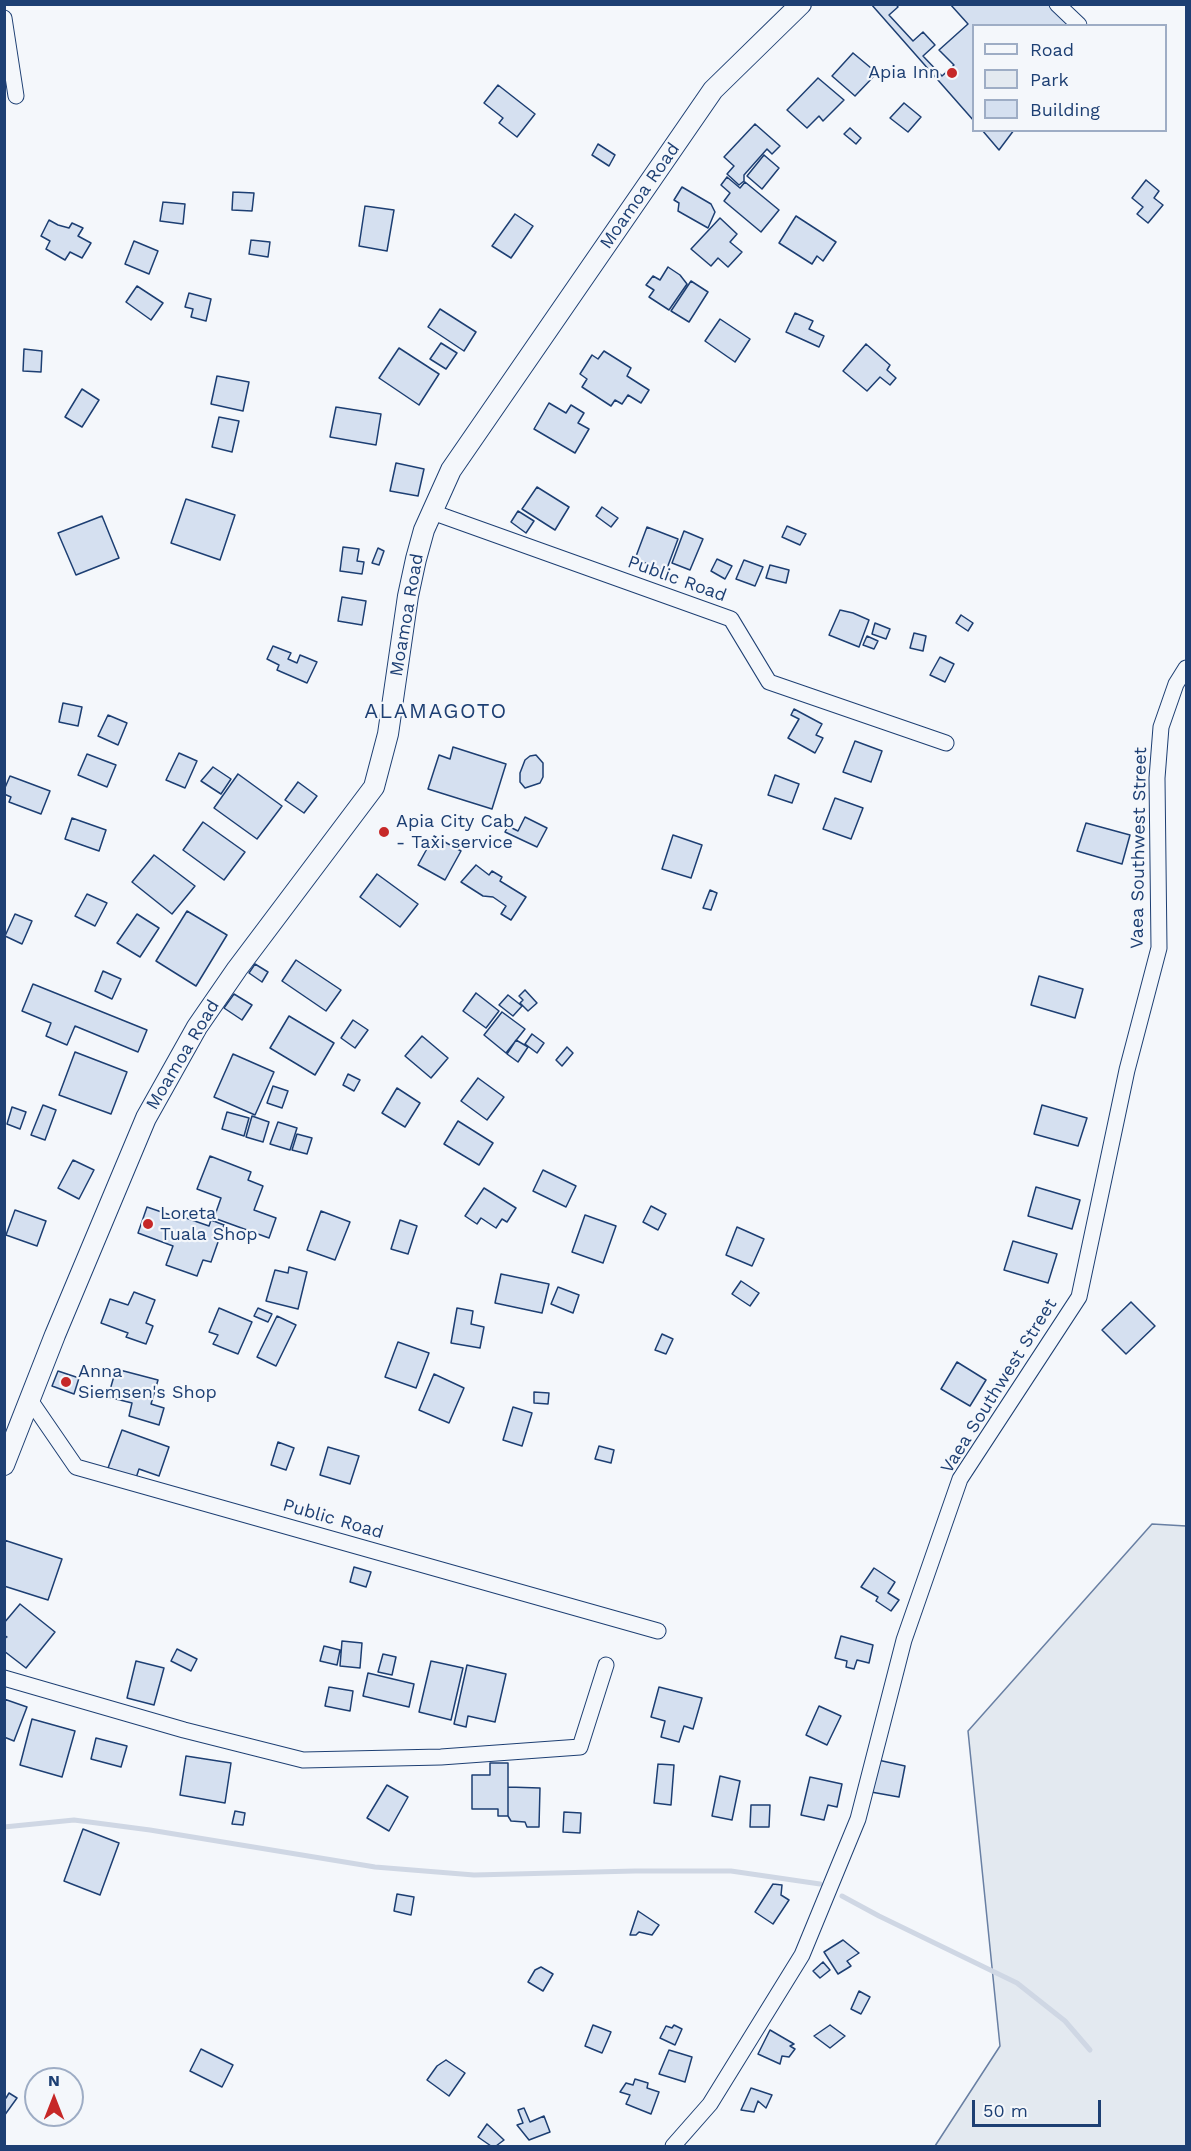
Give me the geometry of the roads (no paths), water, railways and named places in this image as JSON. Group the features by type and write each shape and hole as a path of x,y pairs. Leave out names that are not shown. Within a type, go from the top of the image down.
{"street":[{"name":"Moamoa Road","path":"4,1465 146,1118 197,1027 237,969 374,786 388,734 408,596 416,559 424,530 451,470 713,90 801,4"},
{"path":"1057,4 1078,24"},
{"path":"4,18 16,96"},
{"name":"Public Road","path":"432,512 731,619 769,682 946,742"},
{"name":"Vaea Southwest Street","path":"673,2146 710,2104 802,1955 858,1819 904,1640 960,1479 1079,1297 1127,1070 1159,948 1157,778 1161,727 1176,684 1186,668"},
{"name":"Public Road","path":"30,1400 76,1467 658,1631"},
{"path":"4,1678 183,1730 303,1760 441,1757 580,1747 606,1665"}],"waterway":[{"path":"4,1827 74,1820 150,1830 375,1867 474,1875 731,1871 820,1884"},
{"path":"842,1896 1017,1983 1065,2021 1090,2050"}],"place":[{"name":"Apia Inn","path":"952,73"},
{"name":"Apia City Cab - Taxi service","path":"384,832"},
{"name":"Loreta Tuala Shop","path":"148,1224"},
{"name":"Anna Siemsen's Shop","path":"66,1382"}],"district":[{"name":"ALAMAGOTO","path":"436,712"}]}
